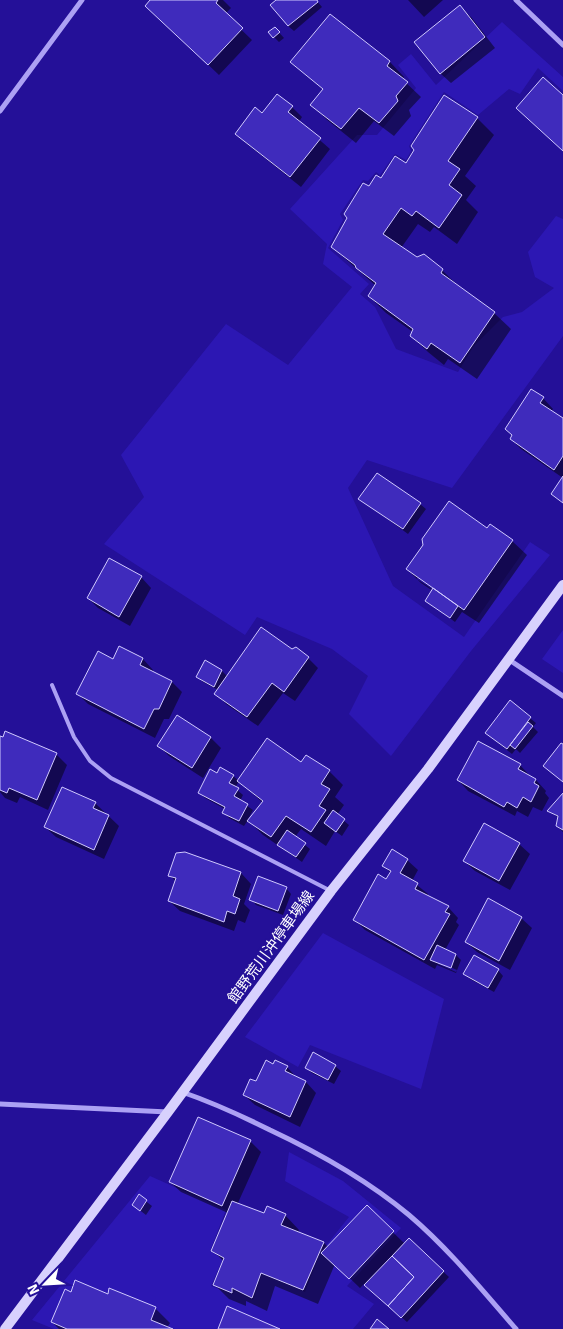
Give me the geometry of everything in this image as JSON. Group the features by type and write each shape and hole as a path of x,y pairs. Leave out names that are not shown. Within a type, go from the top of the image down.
{"main road":[{"name":"館野荒川沖停車場線","path":"5,1329 331,891 428,769 563,585"}],"street":[{"path":"0,111 82,0"},
{"path":"516,0 563,45"},
{"path":"508,659 563,696"},
{"path":"182,1092 214,1103 298,1143 362,1179 410,1215 460,1264 516,1329"},
{"path":"0,1104 168,1112"}],"lane":[{"path":"52,685 74,738 90,761 111,778 331,891"}],"shaded area":[{"path":"502,22 563,77 563,91 538,68 520,94 509,89 478,115 444,92 409,146 411,151 406,160 395,154 380,175 376,172 368,181 363,180 340,214 343,220 328,248 369,284 360,294 375,307 396,349 458,372 473,347 503,317 522,312 554,288 535,277 528,252 556,216 563,219 563,336 452,488 367,460 348,488 393,586 464,637 530,542 550,555 471,651 391,756 349,714 368,676 332,649 257,617 245,635 104,544 144,497 121,455 226,324 288,365 352,287 323,264 327,244 290,209 357,135 377,135 416,88 398,65 411,54 436,85"},
{"path":"563,630 563,673 542,659"},
{"path":"323,933 444,999 421,1089 310,1045 298,1067 245,1037"},
{"path":"289,1152 343,1181 401,1228 347,1286 374,1304 353,1329 173,1329 151,1320 156,1307 109,1288 108,1294 75,1281 71,1292 65,1289 51,1322 67,1329 54,1329 32,1320 150,1176 226,1210 210,1251 223,1259 211,1286 233,1294 235,1291 253,1300 262,1274 305,1292 320,1253 349,1217 285,1181"}],"building":[{"path":"150,0 218,0 216,3 243,28 208,65 145,6"},
{"path":"276,0 317,0 318,2 288,26 270,5"},
{"path":"460,5 485,37 440,74 414,42"},
{"path":"330,14 390,61 387,66 408,82 396,96 398,101 379,123 359,108 341,129 310,105 323,89 290,62"},
{"path":"275,27 280,32 273,38 268,32"},
{"path":"543,77 563,95 563,151 516,108"},
{"path":"277,94 293,106 288,112 321,138 290,177 235,134 255,107 262,113"},
{"path":"444,95 478,117 448,161 460,169 449,185 462,195 439,228 416,211 412,216 401,208 383,234 417,257 424,254 443,269 441,273 495,312 460,363 431,343 427,349 410,336 413,329 368,296 376,283 331,247 347,218 344,214 363,183 369,186 376,175 381,178 395,156 406,163 414,150 411,146"},
{"path":"531,389 544,397 540,403 563,418 563,456 554,470 510,439 512,435 505,429"},
{"path":"377,473 421,503 403,529 358,499"},
{"path":"563,476 563,503 551,494"},
{"path":"449,501 487,528 490,524 513,540 464,610 406,569 423,545 422,539"},
{"path":"109,558 142,576 119,617 87,598"},
{"path":"433,588 458,606 450,618 425,601"},
{"path":"261,627 292,649 296,647 309,657 284,692 272,683 247,717 214,694"},
{"path":"119,646 143,658 140,665 172,681 159,709 154,709 144,729 76,694 98,651 113,659"},
{"path":"205,660 222,670 214,687 196,677"},
{"path":"510,700 531,717 507,749 485,733"},
{"path":"177,715 211,737 192,768 157,746"},
{"path":"528,722 533,726 515,749 510,745"},
{"path":"5,731 57,753 37,800 9,788 7,793 0,790 0,736 3,737"},
{"path":"267,738 301,762 306,755 330,770 321,784 330,789 319,806 326,810 311,832 286,816 271,837 247,821 263,801 237,781"},
{"path":"478,741 521,764 518,769 536,779 534,783 539,786 531,802 523,797 517,808 507,802 504,807 457,780"},
{"path":"561,743 563,744 563,782 543,766"},
{"path":"220,767 234,775 229,783 239,788 234,796 248,804 239,821 222,813 225,807 198,793 210,769 217,773"},
{"path":"62,787 96,802 93,808 109,815 94,850 44,827"},
{"path":"563,793 563,830 556,826 558,816 547,811"},
{"path":"333,810 345,819 336,832 324,823"},
{"path":"484,823 520,843 499,881 463,861"},
{"path":"287,830 306,843 296,857 277,845"},
{"path":"392,849 408,859 400,873 418,883 415,889 449,906 445,912 450,914 424,960 353,920 378,874 386,879 391,871 382,866"},
{"path":"185,852 241,872 233,896 240,899 235,914 227,911 224,922 168,901 176,878 168,876 176,853"},
{"path":"258,876 287,887 278,911 249,900"},
{"path":"488,898 522,917 499,961 465,942"},
{"path":"437,945 456,954 451,968 430,960"},
{"path":"474,955 499,969 488,988 463,974"},
{"path":"313,1052 336,1065 328,1080 305,1068"},
{"path":"266,1060 273,1064 275,1060 288,1066 285,1071 306,1081 290,1117 243,1095 250,1079 256,1081"},
{"path":"198,1117 251,1140 222,1206 169,1182"},
{"path":"139,1194 147,1200 140,1211 132,1205"},
{"path":"232,1201 264,1213 267,1206 286,1214 281,1225 324,1242 303,1290 261,1273 252,1298 232,1288 232,1293 213,1285 224,1258 211,1251"},
{"path":"367,1205 394,1231 349,1279 321,1253"},
{"path":"409,1238 444,1271 401,1318 388,1306 414,1277 392,1256"},
{"path":"392,1256 414,1277 388,1306 364,1285"},
{"path":"75,1280 108,1294 109,1288 156,1307 151,1320 173,1329 67,1329 51,1322 65,1289 71,1292"},
{"path":"227,1306 280,1329 218,1329"},
{"path":"377,1319 389,1329 370,1329"}]}
